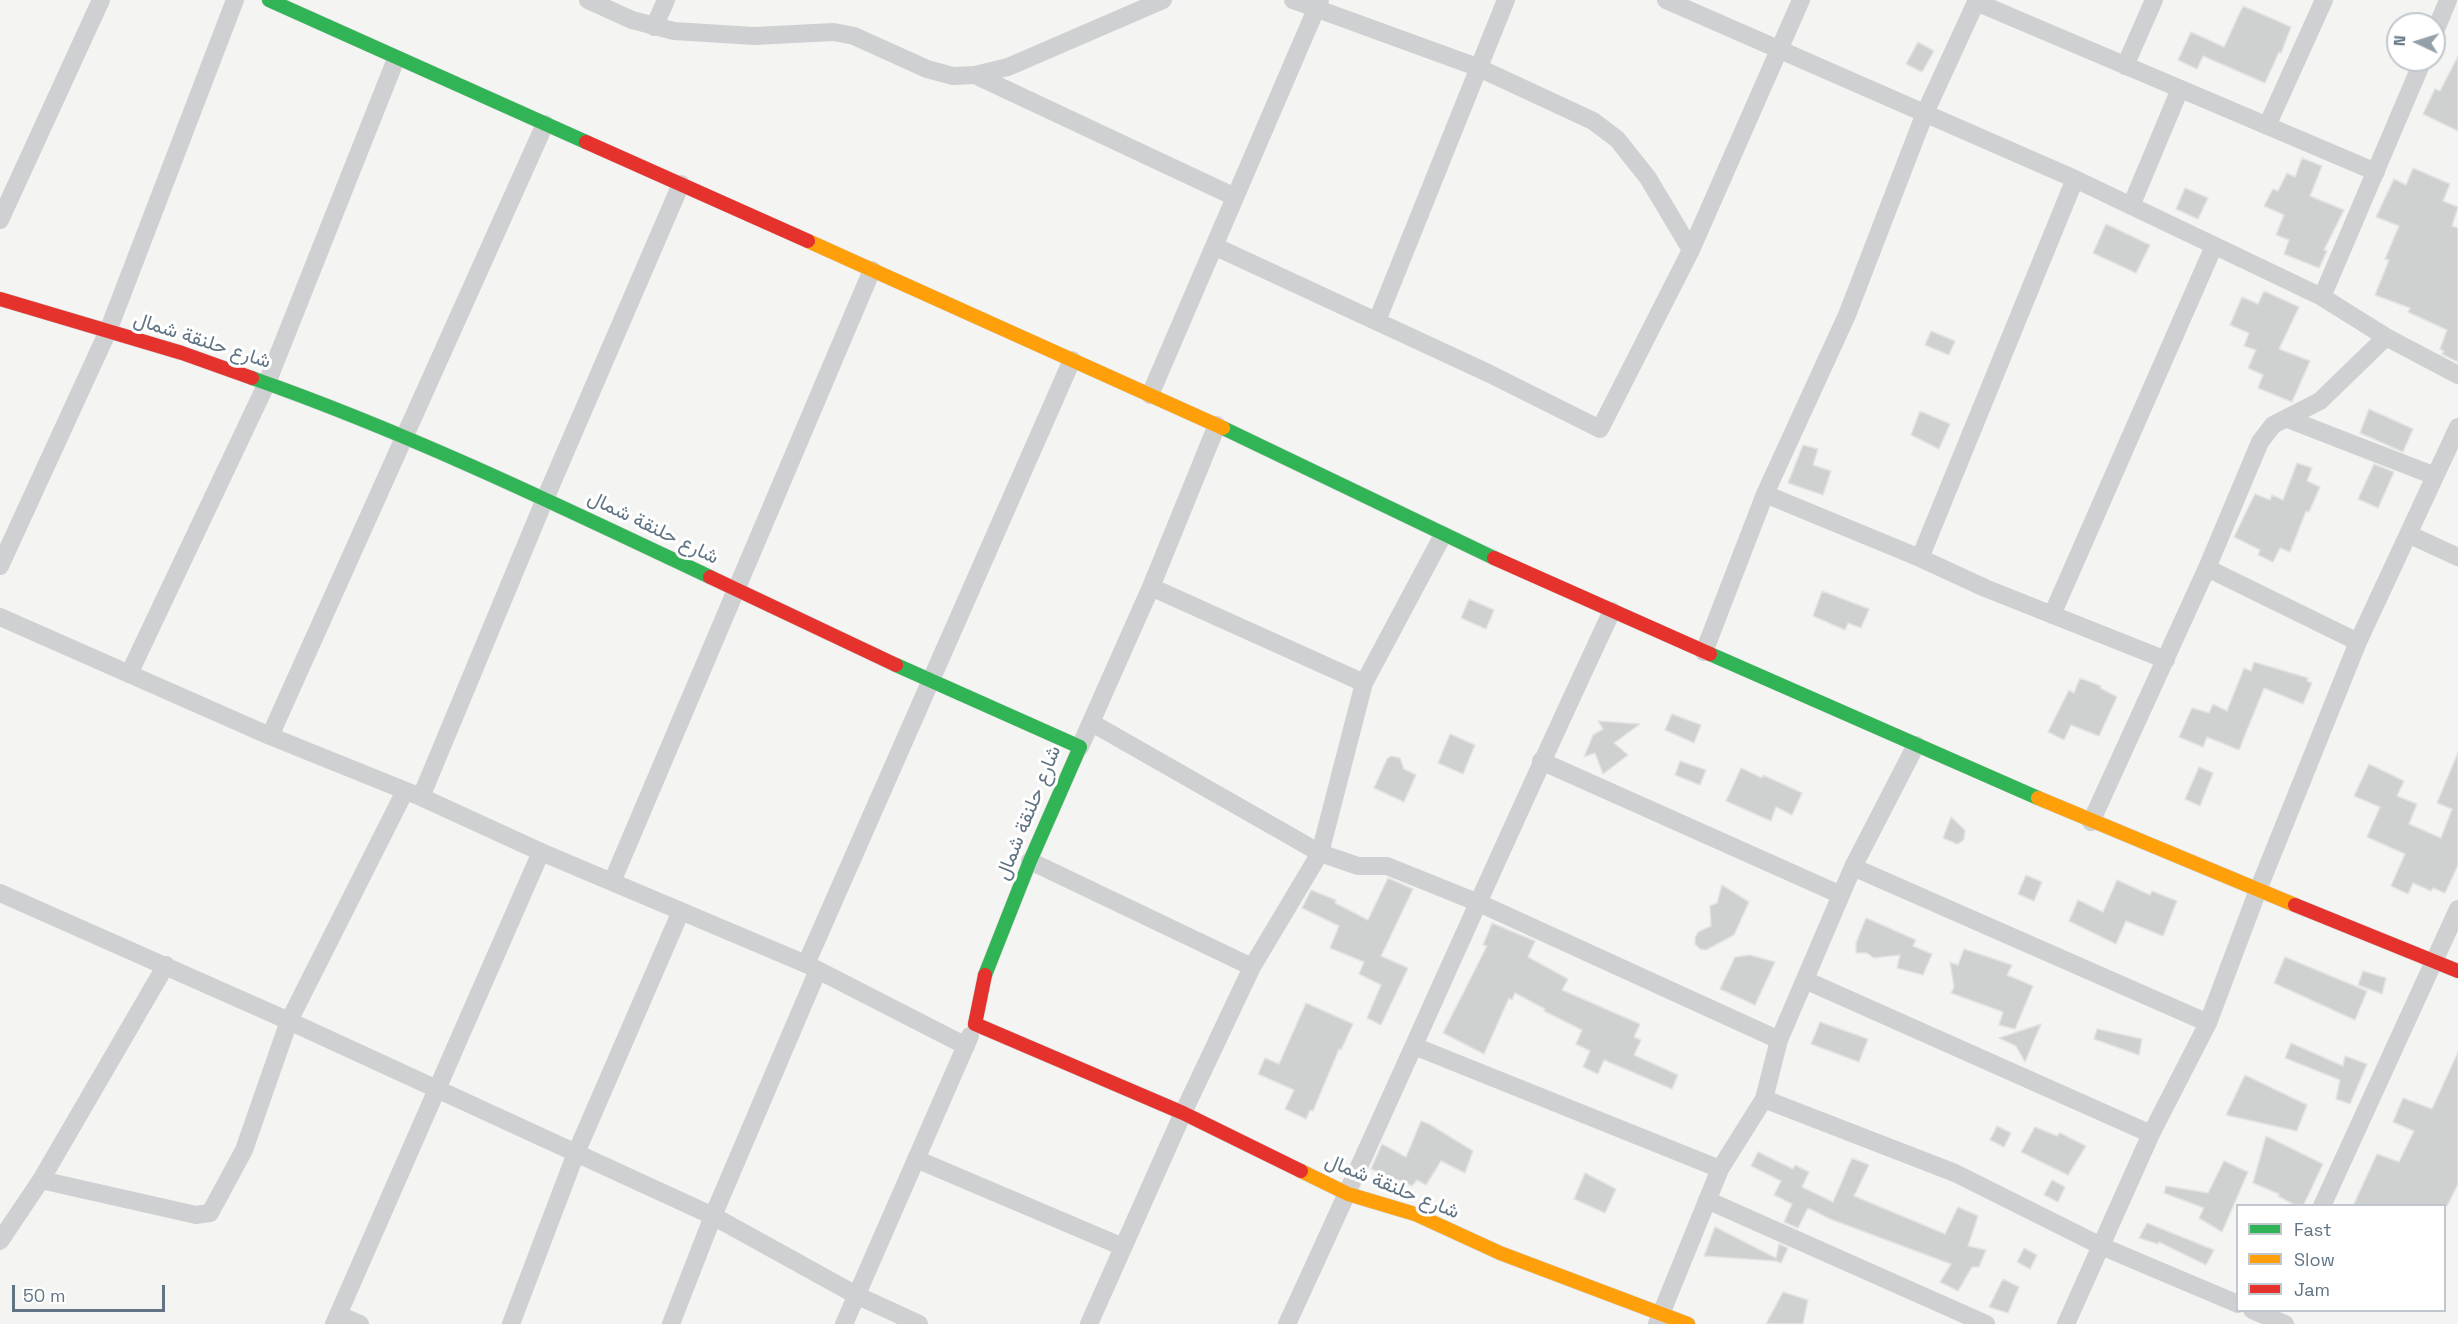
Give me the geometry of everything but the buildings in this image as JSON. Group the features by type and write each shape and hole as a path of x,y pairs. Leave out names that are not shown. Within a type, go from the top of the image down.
{"street":[{"path":"0,220 100,0"},
{"path":"0,566 108,331 235,0"},
{"path":"269,0 396,59 681,184 1217,425 1443,536 1704,652 2091,822 2436,960 2458,971"},
{"path":"588,0 632,20 674,31 754,36 834,32 854,36 927,69 953,76 975,75 1008,67 1163,0"},
{"path":"654,27 666,0"},
{"path":"1293,0 1318,4 1477,67 1593,121 1617,140 1647,178 1690,250"},
{"path":"1377,321 1477,67 1506,0"},
{"path":"1666,0 2075,179 2322,297 2386,337 2458,375"},
{"path":"1214,246 1534,395 1600,429 1690,250 1801,0"},
{"path":"2125,66 2154,0"},
{"path":"2267,126 2324,0"},
{"path":"1704,652 1765,494 1847,315 1925,113 1976,1 2376,172"},
{"path":"1150,395 1318,4"},
{"path":"129,674 267,383 396,59"},
{"path":"2322,297 2418,72"},
{"path":"975,75 1235,197"},
{"path":"2131,206 2180,89"},
{"path":"270,736 545,124"},
{"path":"1920,558 2075,179"},
{"path":"41,1180 196,1215 210,1213 244,1150 289,1021 413,794 545,499 681,184"},
{"path":"2052,615 2214,246"},
{"path":"612,882 872,270"},
{"name":"شارع حلنقة شمال","path":"0,299 182,353 267,383 404,438 545,499 931,681 1080,747 986,970 975,1023 1041,1054 1183,1113 1348,1194 1414,1214 1500,1253 1660,1319 1688,1324"},
{"path":"2091,822 2207,568 2260,442 2273,425 2288,420 2320,401 2386,337"},
{"path":"671,1324 812,967 931,681 1072,360"},
{"path":"2288,420 2435,476"},
{"path":"1080,747 1151,587 1217,425"},
{"path":"2066,1324 2151,1134 2208,1023 2258,890 2358,642 2458,427"},
{"path":"1765,494 1920,558 1984,588 2166,660"},
{"path":"2409,535 2458,556"},
{"path":"1089,1324 1183,1113 1252,967 1320,853 1364,683 1443,536"},
{"path":"2207,568 2358,642"},
{"path":"1151,587 1364,683"},
{"path":"1287,1324 1348,1194 1541,761 1612,611"},
{"path":"0,617 270,736 413,794 541,852 812,967 966,1046"},
{"path":"1092,723 1320,853 1358,866 1387,866 1479,903 1779,1040"},
{"path":"1660,1319 1720,1169 1764,1099 1779,1040 1853,867 1916,744"},
{"path":"1541,761 1841,895"},
{"path":"360,1324 337,1319 541,852"},
{"path":"1030,861 1252,967"},
{"path":"1853,867 2208,1023"},
{"path":"0,893 166,965 713,1216 856,1295 919,1324"},
{"path":"2323,1204 2458,909"},
{"path":"511,1324 576,1153 681,911"},
{"path":"0,1241 41,1180 166,965"},
{"path":"1805,980 2151,1134"},
{"path":"844,1324 975,1023"},
{"path":"1414,1046 1720,1169"},
{"path":"1764,1099 1955,1173 2101,1246 2236,1303"},
{"path":"916,1159 1123,1247"},
{"path":"1707,1200 1986,1324"},
{"path":"2255,1312 2274,1319"}],"traffic: fast":[{"path":"269,0 586,142"},
{"path":"252,378 311,399 426,446 541,497 710,577"},
{"path":"1223,428 1494,558"},
{"path":"1710,654 2038,798"},
{"path":"896,665 1080,747 1030,861 985,975"}],"traffic: slow":[{"path":"808,241 1223,428"},
{"path":"2038,798 2295,905"},
{"path":"1301,1171 1348,1194 1415,1214 1500,1253 1688,1324"}],"traffic: jam":[{"path":"586,142 808,241"},
{"path":"0,299 182,353 252,378"},
{"path":"1494,558 1710,654"},
{"path":"710,577 896,665"},
{"path":"2295,905 2458,971"},
{"path":"985,975 975,1024 1183,1113 1301,1171"}]}
